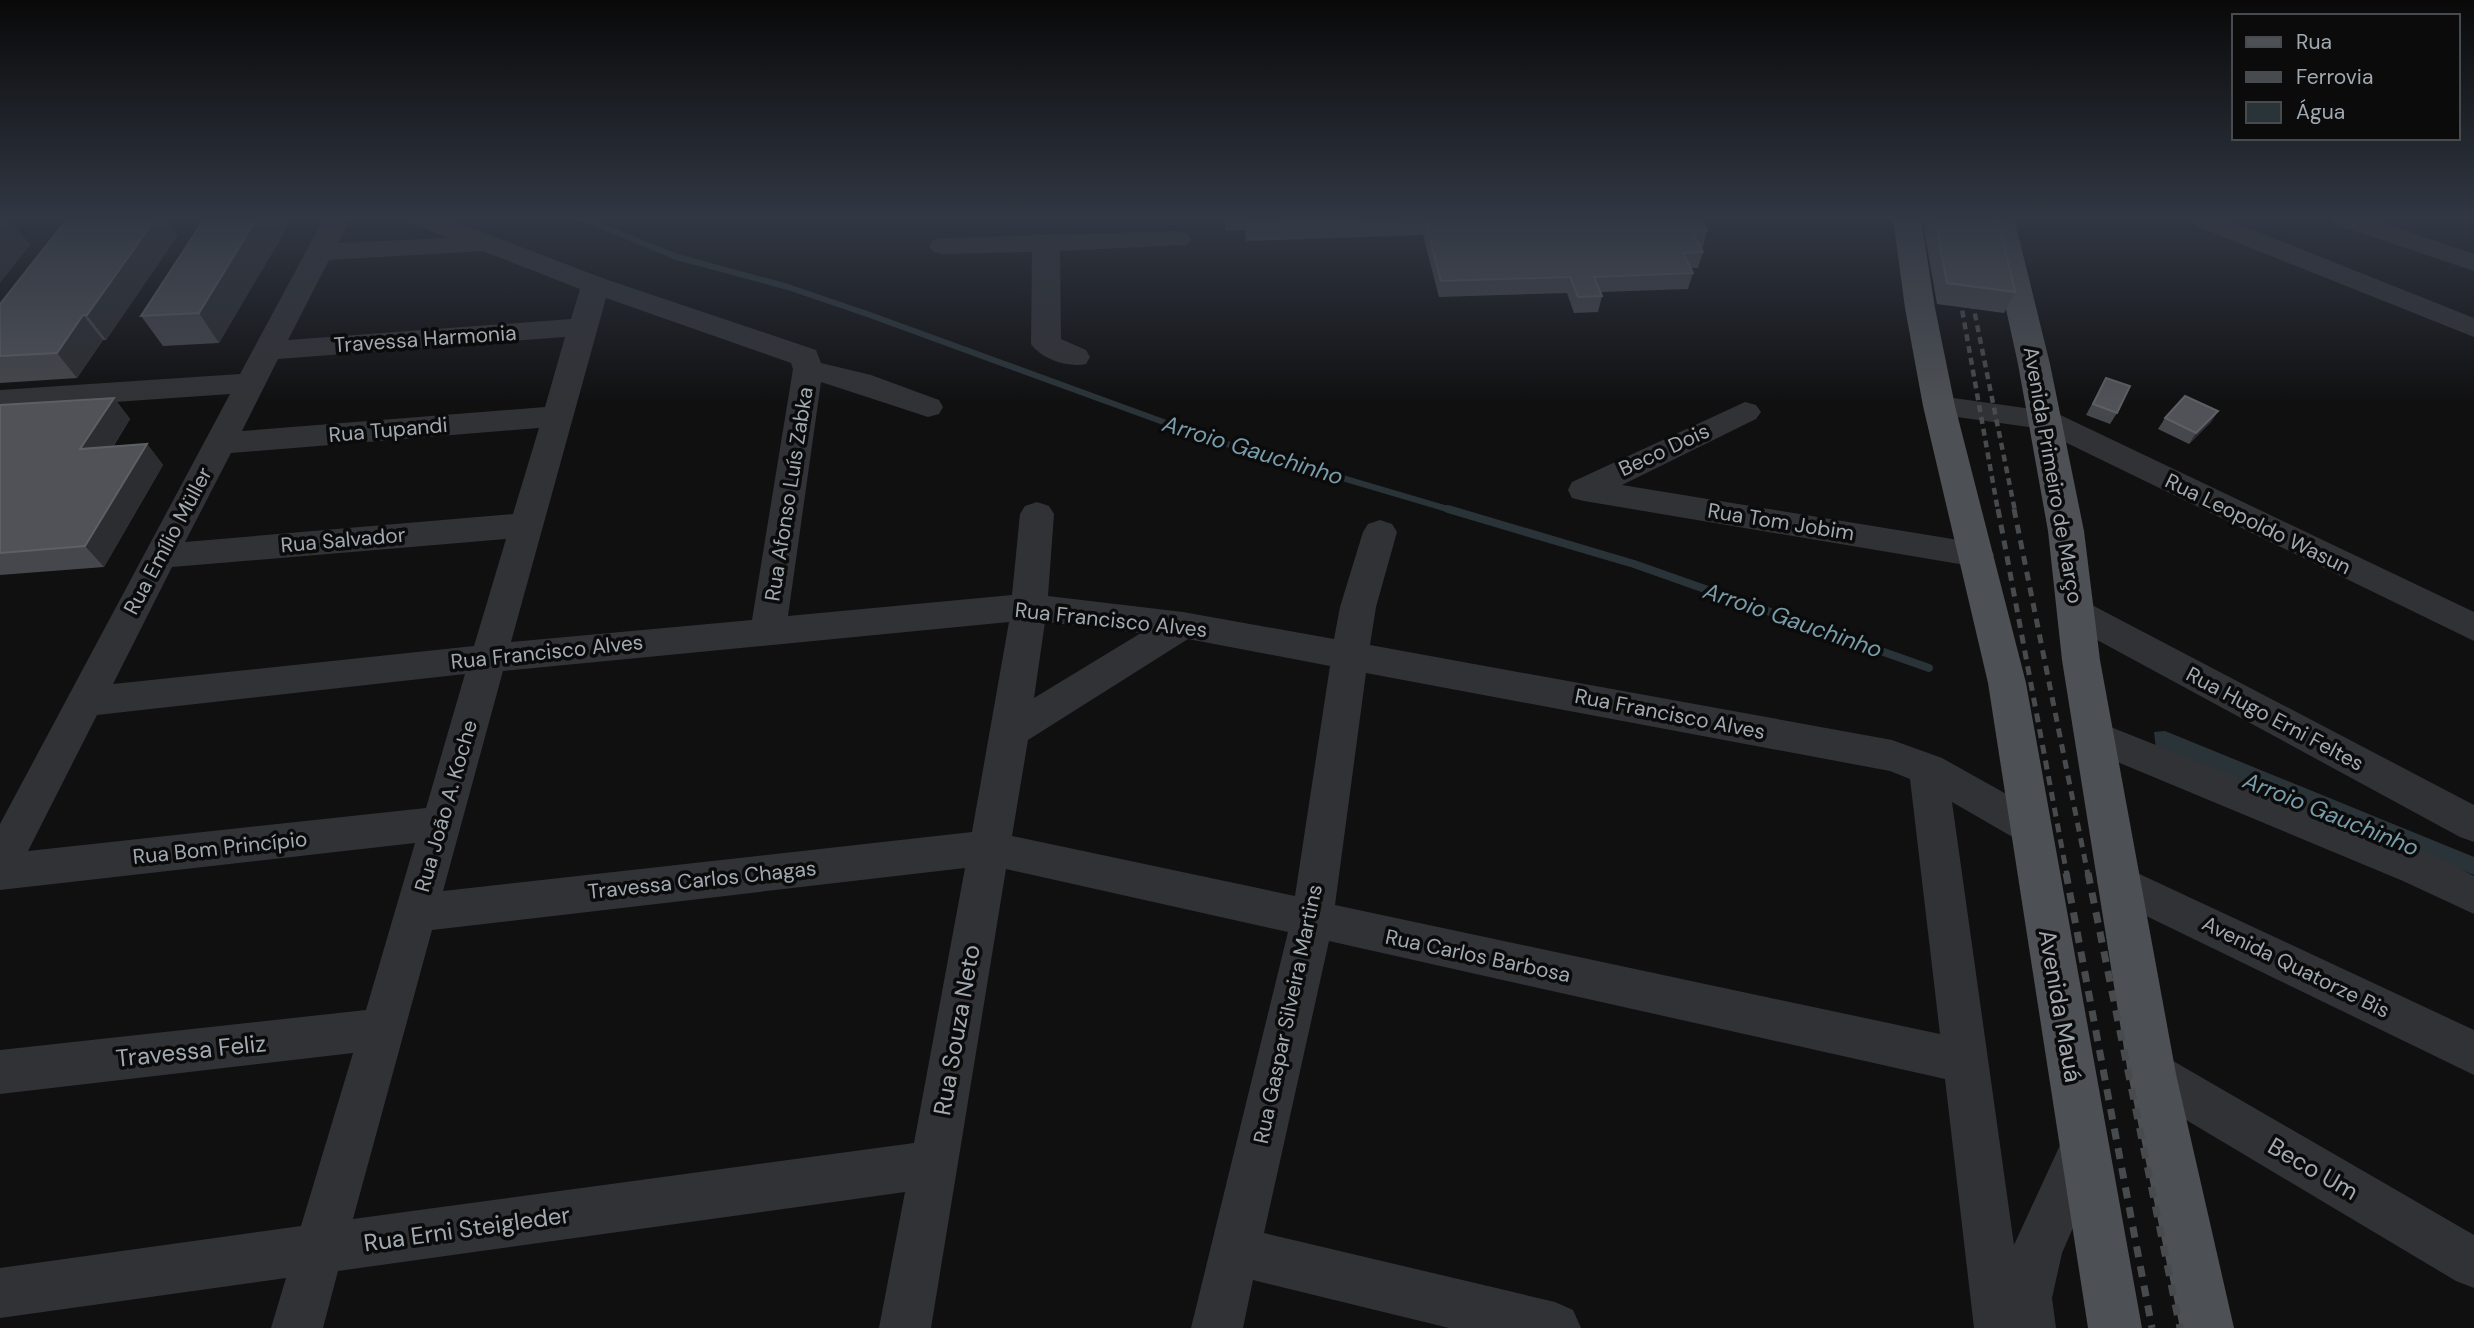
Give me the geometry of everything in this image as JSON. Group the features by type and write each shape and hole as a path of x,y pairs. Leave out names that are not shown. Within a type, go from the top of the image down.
{"main road":[{"path":"1916,280 1939,406 1977,555"},
{"name":"Avenida Primeiro de Março","path":"2014,280 2034,364 2066,531 2093,735"},
{"name":"Avenida Mauá","path":"1977,555 2007,683 2115,1328"},
{"path":"2093,735 2152,1074 2207,1328"}],"street":[{"name":"Rua Emílio Müller","path":"0,864 304,280"},
{"path":"582,280 928,407"},
{"path":"1046,280 1046,344 1075,357"},
{"path":"2356,280 2474,328"},
{"name":"Rua João A. Koche","path":"297,1328 595,285"},
{"name":"Travessa Harmonia","path":"267,351 583,327"},
{"name":"Rua Afonso Luís Zabka","path":"768,631 807,363"},
{"path":"0,400 251,383"},
{"name":"Rua Leopoldo Wasun","path":"1939,406 2043,419 2474,628"},
{"name":"Beco Dois","path":"1584,490 1745,412"},
{"name":"Rua Tupandi","path":"219,443 557,416"},
{"name":"Rua Tom Jobim","path":"1584,490 1977,555"},
{"name":"Rua Souza Neto","path":"905,1328 1010,732 1029,607 1037,514"},
{"name":"Rua Salvador","path":"161,556 526,524"},
{"name":"Rua Gaspar Silveira Martins","path":"1217,1328 1312,920 1358,607 1380,532"},
{"name":"Rua Francisco Alves","path":"84,702 488,658 1029,607 1183,625 1892,756 1928,769 2030,827"},
{"name":"Rua Hugo Erni Feltes","path":"2077,613 2474,825"},
{"path":"1010,732 1183,625"},
{"path":"2093,735 2418,868 2474,895"},
{"path":"1928,769 2000,1328"},
{"name":"Rua Bom Princípio","path":"0,872 441,823"},
{"name":"Rua Carlos Barbosa","path":"989,848 1967,1062"},
{"name":"Travessa Carlos Chagas","path":"415,913 989,848"},
{"name":"Avenida Quatorze Bis","path":"2118,882 2474,1052"},
{"name":"Travessa Feliz","path":"0,1073 382,1029"},
{"name":"Beco Um","path":"2152,1074 2474,1263"},
{"path":"2031,1328 2026,1298 2037,1251 2084,1147"},
{"name":"Rua Erni Steigleder","path":"0,1293 933,1164"},
{"path":"1235,1251 1555,1328"}],"water":[{"path":"2165,731 2474,857 2474,875 2156,749 2154,732"}],"building":[{"path":"19,280 112,280 57,353 0,356 0,304"},
{"path":"165,280 219,280 199,313 141,316"},
{"path":"1571,280 1595,280 1602,296 1578,297"},
{"path":"1946,280 2012,280 2015,292 1947,283"},
{"path":"2106,378 2130,386 2117,413 2093,404"},
{"path":"2185,396 2218,411 2196,433 2165,418"},
{"path":"114,398 80,449 147,444 85,546 0,553 0,405"}],"waterway":[{"name":"Arroio Gauchinho","path":"762,280 870,315 1210,439 1454,511"},
{"name":"Arroio Gauchinho","path":"1448,509 1634,564 1929,668"}],"railway":[{"path":"1958,287 1998,511"},
{"path":"1970,290 2015,511"},
{"path":"1998,509 2067,875"},
{"path":"2014,509 2088,875"},
{"path":"2066,873 2152,1328"},
{"path":"2088,873 2180,1328"}]}
